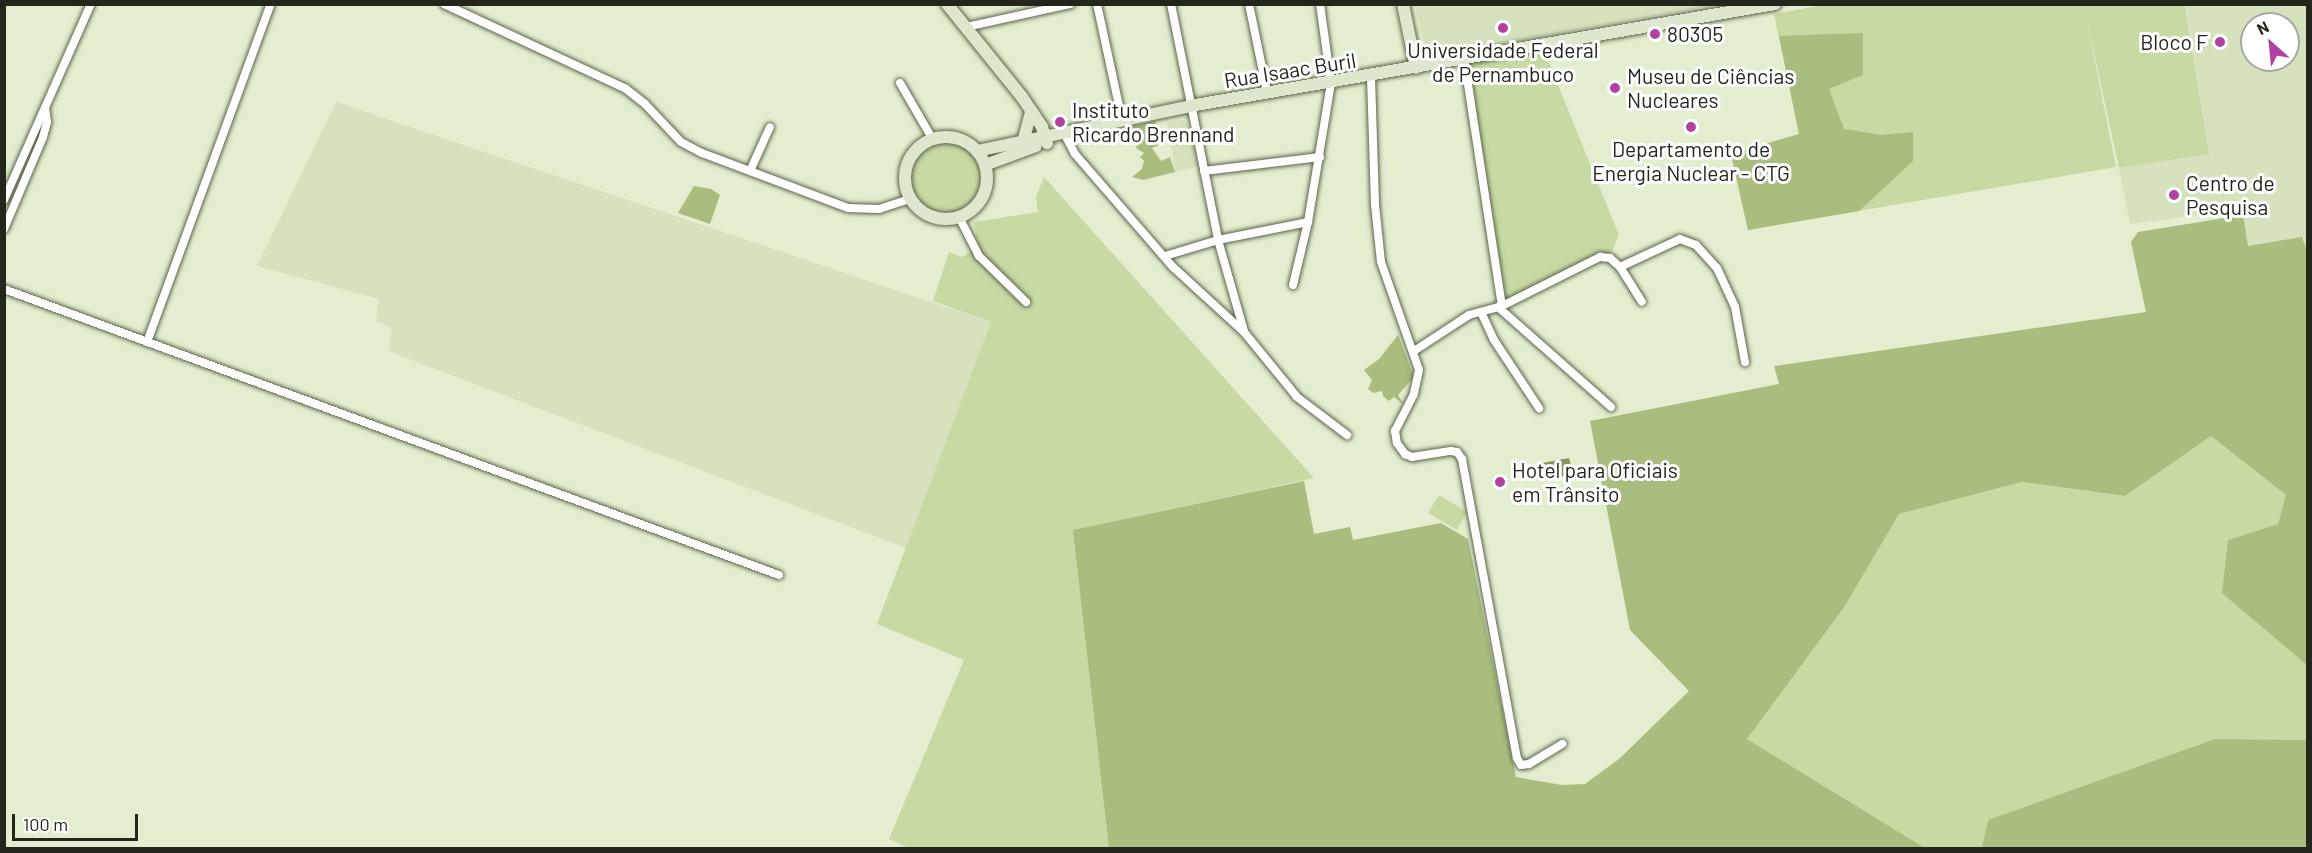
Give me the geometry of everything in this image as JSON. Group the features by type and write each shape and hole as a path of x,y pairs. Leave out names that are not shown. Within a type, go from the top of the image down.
{"main road":[{"path":"947,4 1012,83 1047,140"},
{"path":"1403,4 1416,68"},
{"name":"Rua Isaac Buril","path":"985,165 1047,140 1122,120 1190,106 1371,77 1464,58 1775,4"},
{"path":"1023,142 1031,113"},
{"path":"957,139 977,151 985,165 987,181 983,197 973,209 959,217 935,218 921,211 910,199 905,184 906,168 919,147 933,140 957,139"},
{"name":"Rua Isaac Buril","path":"977,151 1047,140"}],"street":[{"path":"4,200 92,4"},
{"path":"147,342 271,4"},
{"path":"444,4 626,89 645,104 681,142 702,153 848,208 879,209 910,199"},
{"path":"1026,4 1031,13"},
{"path":"966,27 1071,4"},
{"path":"1097,4 1122,120"},
{"path":"1171,4 1218,240 1244,332"},
{"path":"1249,4 1267,92"},
{"path":"1293,285 1308,222 1331,83 1320,4"},
{"path":"1464,58 1500,307 1611,407"},
{"path":"1371,77 1375,205 1381,262 1414,351 1419,378 1414,394 1395,431 1397,443 1405,454 1413,457 1452,451 1457,452 1462,459 1517,758 1521,765 1529,764 1562,744"},
{"path":"900,83 933,140"},
{"path":"4,229 43,137 47,122 45,107"},
{"path":"750,171 770,127"},
{"path":"1065,135 1075,154 1165,256 1244,332 1297,397 1347,435"},
{"path":"1204,171 1320,157"},
{"path":"959,217 979,256 1026,302"},
{"path":"1165,256 1218,240 1308,222"},
{"path":"1620,267 1671,241 1687,239 1696,245 1717,268 1728,290 1735,307 1745,362"},
{"path":"1414,351 1455,322 1500,307 1600,257 1610,258 1620,267 1642,302"},
{"path":"4,289 779,575"},
{"path":"1480,312 1494,340 1539,408"}],"shaded area":[{"name":"Universidade Federal de Pernambuco","path":"1415,4 1717,5 1435,55 1426,51"},
{"path":"1829,4 2185,5 2209,154 2119,168 2086,16 2116,167 1748,230 1731,154 1799,134 1774,14"},
{"path":"2186,5 2307,5 2307,258 2230,273 2220,213 2130,224 2119,168 2209,154"},
{"path":"1863,33 1863,75 1829,89 1844,129 1881,135 1913,132 1913,161 1859,211 1748,230 1731,154 1799,134 1779,36"},
{"path":"1520,49 1547,58 1619,235 1609,258 1516,303 1503,296 1464,58"},
{"path":"336,102 991,322 906,548 388,351 392,328 376,321 379,299 257,266"},
{"path":"1184,120 1191,128 1200,166 1175,172 1167,123"},
{"path":"1155,121 1159,135 1156,139 1158,146 1152,148 1161,161 1170,157 1175,172 1143,180 1132,177 1142,169 1144,161 1140,157 1144,153 1136,148 1138,143 1130,129 1133,126"},
{"path":"953,143 966,149 975,158 979,164 981,178 979,192 971,203 960,211 939,213 921,203 913,192 911,171 921,153 932,145"},
{"path":"1044,177 1314,478 1075,530 1112,848 908,848 889,839 964,660 877,624 991,322 933,301 949,252 962,257 978,248 974,222 1038,212 1036,197"},
{"path":"694,186 711,189 720,195 710,224 678,213"},
{"path":"2243,215 2248,246 2302,237 2307,252 2307,665 2222,593 2228,540 2278,524 2286,495 2211,436 2125,496 2022,482 1899,514 1845,606 1747,739 1925,848 1109,848 1073,530 1304,481 1314,534 1350,527 1353,540 1441,523 1468,539 1516,777 1562,785 1585,784 1619,759 1689,691 1630,630 1590,421 1779,384 1774,366 2146,312 2131,242 2138,232"},
{"path":"1398,335 1414,377 1398,395 1404,405 1394,397 1389,401 1383,396 1382,391 1373,393 1368,389 1372,380 1364,370 1379,359"},
{"path":"2211,436 2286,495 2278,524 2228,540 2307,665 2307,740 2215,739 1988,820 1982,848 1925,848 1747,739 1845,606 1899,514 2022,482 2125,496"},
{"path":"1569,458 1573,474 1540,481 1537,464"},
{"path":"1439,495 1467,512 1457,530 1428,513"},
{"path":"2215,739 2307,740 2307,848 1982,848 1988,820"}],"place":[{"name":"Universidade Federal de Pernambuco","path":"1503,28"},
{"name":"80305","path":"1655,34"},
{"name":"Bloco F","path":"2220,42"},
{"name":"Museu de Ciências Nucleares","path":"1615,88"},
{"name":"Instituto Ricardo Brennand","path":"1060,122"},
{"name":"Departamento de Energia Nuclear - CTG","path":"1691,127"},
{"name":"Centro de Pesquisa","path":"2174,195"},
{"name":"Hotel para Oficiais em Trânsito","path":"1500,482"}]}
